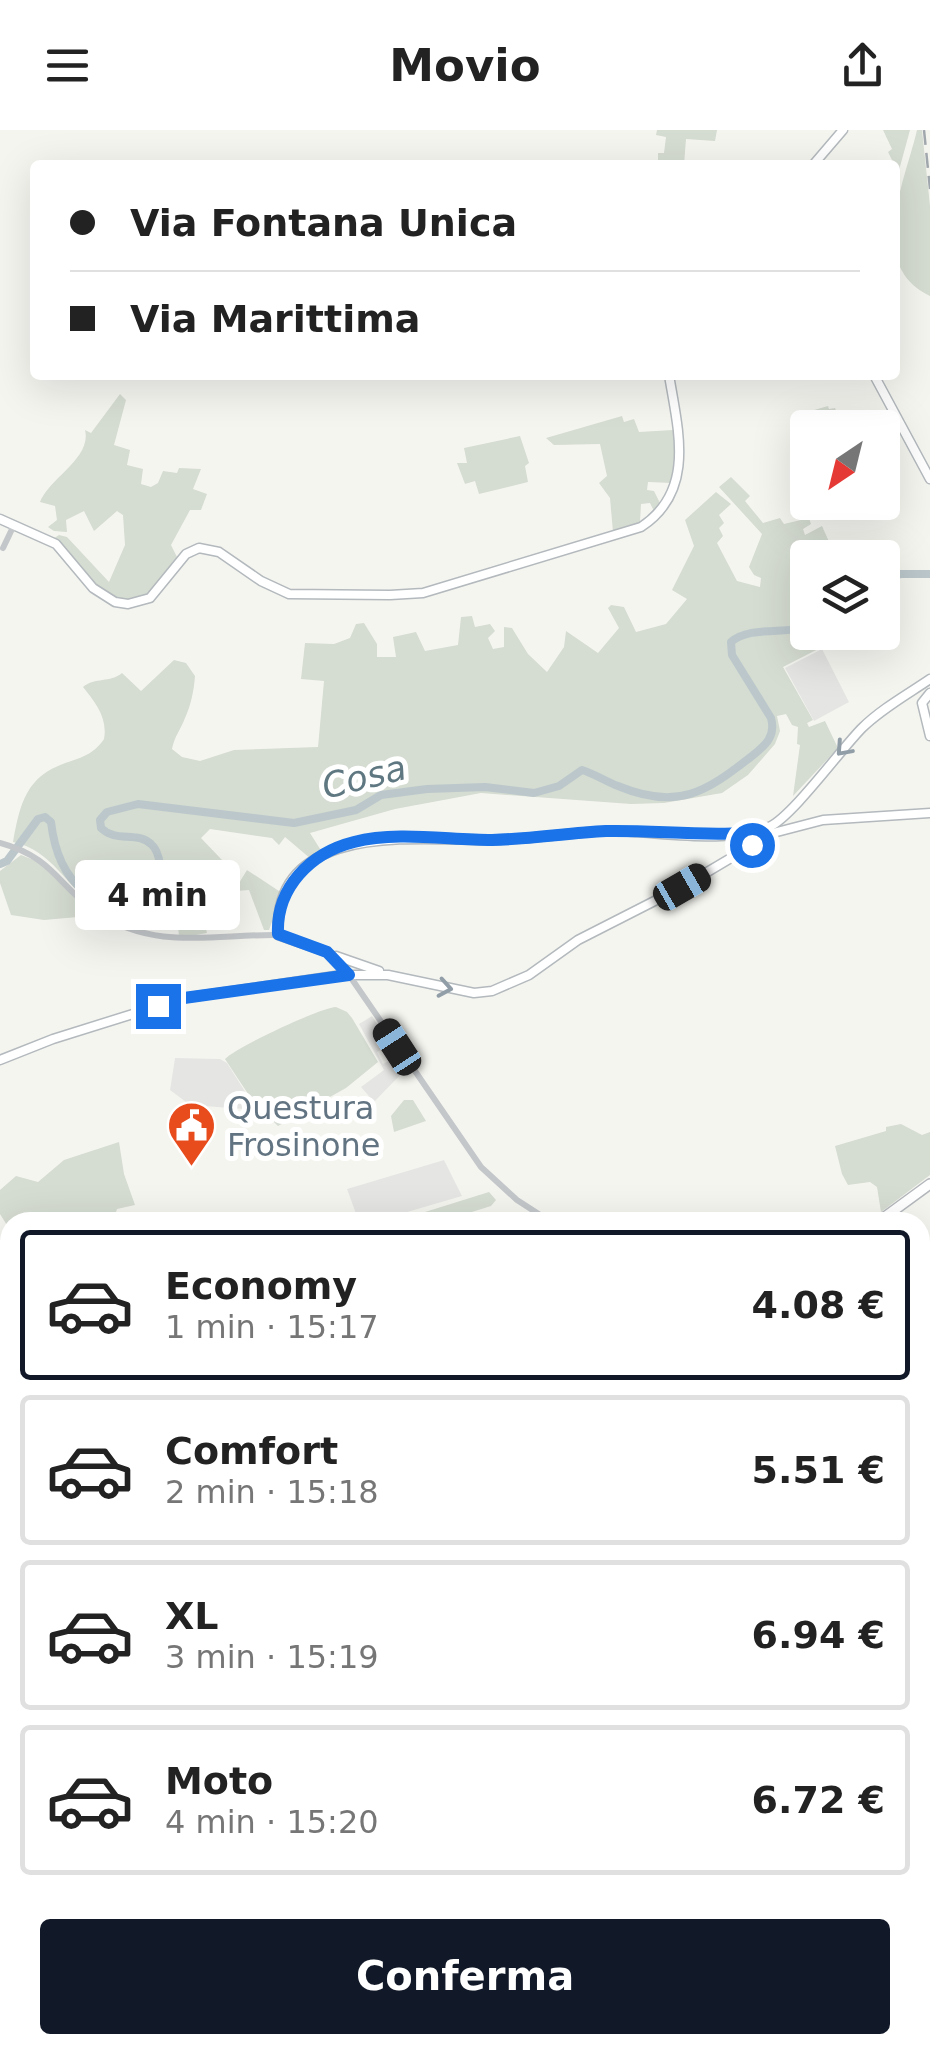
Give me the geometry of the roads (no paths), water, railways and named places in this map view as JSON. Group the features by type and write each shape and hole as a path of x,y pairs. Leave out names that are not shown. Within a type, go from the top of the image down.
{"main road":[{"path":"817,160 842,130"},
{"path":"0,519 56,544 92,588 115,602 138,603 150,598 186,554 204,548 218,552 274,588 295,595 423,593 642,527 658,514 672,496 680,470 671,380"},
{"path":"877,380 930,479"},
{"path":"925,689 922,703 930,736"},
{"path":"925,689 866,724 772,826 747,833 608,831 495,840 402,838 354,842 314,860 290,885 280,905 278,934 388,975 474,994 498,989 529,974 578,940 682,887 770,834 852,817 930,813"},
{"path":"783,817 783,824 790,827"},
{"path":"747,833 753,839 752,845"},
{"path":"327,952 349,975"},
{"path":"0,1060 53,1038 184,998 349,975 388,975"},
{"path":"892,1212 930,1184"}],"street":[{"path":"3,548 14,524"},
{"path":"2,843 35,854 96,912 155,937 176,940 224,934 278,934"},
{"path":"349,975 481,1167 537,1212"}],"waterway":[{"name":"Cosa","path":"900,574 930,574"},
{"name":"Cosa","path":"0,864 7,861 38,819 45,817 51,822 60,860 76,884 95,897 120,902 144,896 153,889 159,879 159,859 155,848 145,840 113,835 101,828 100,820 107,812 138,804 294,823 356,810 381,795 427,789 485,787 534,793 559,786 582,770 639,793 658,797 690,794 735,769 762,748 771,735 771,718 732,655 731,642 747,634 790,630"}],"railway":[{"path":"924,130 930,189"}],"place":[{"name":"Questura Frosinone","path":"192,1168"}]}
